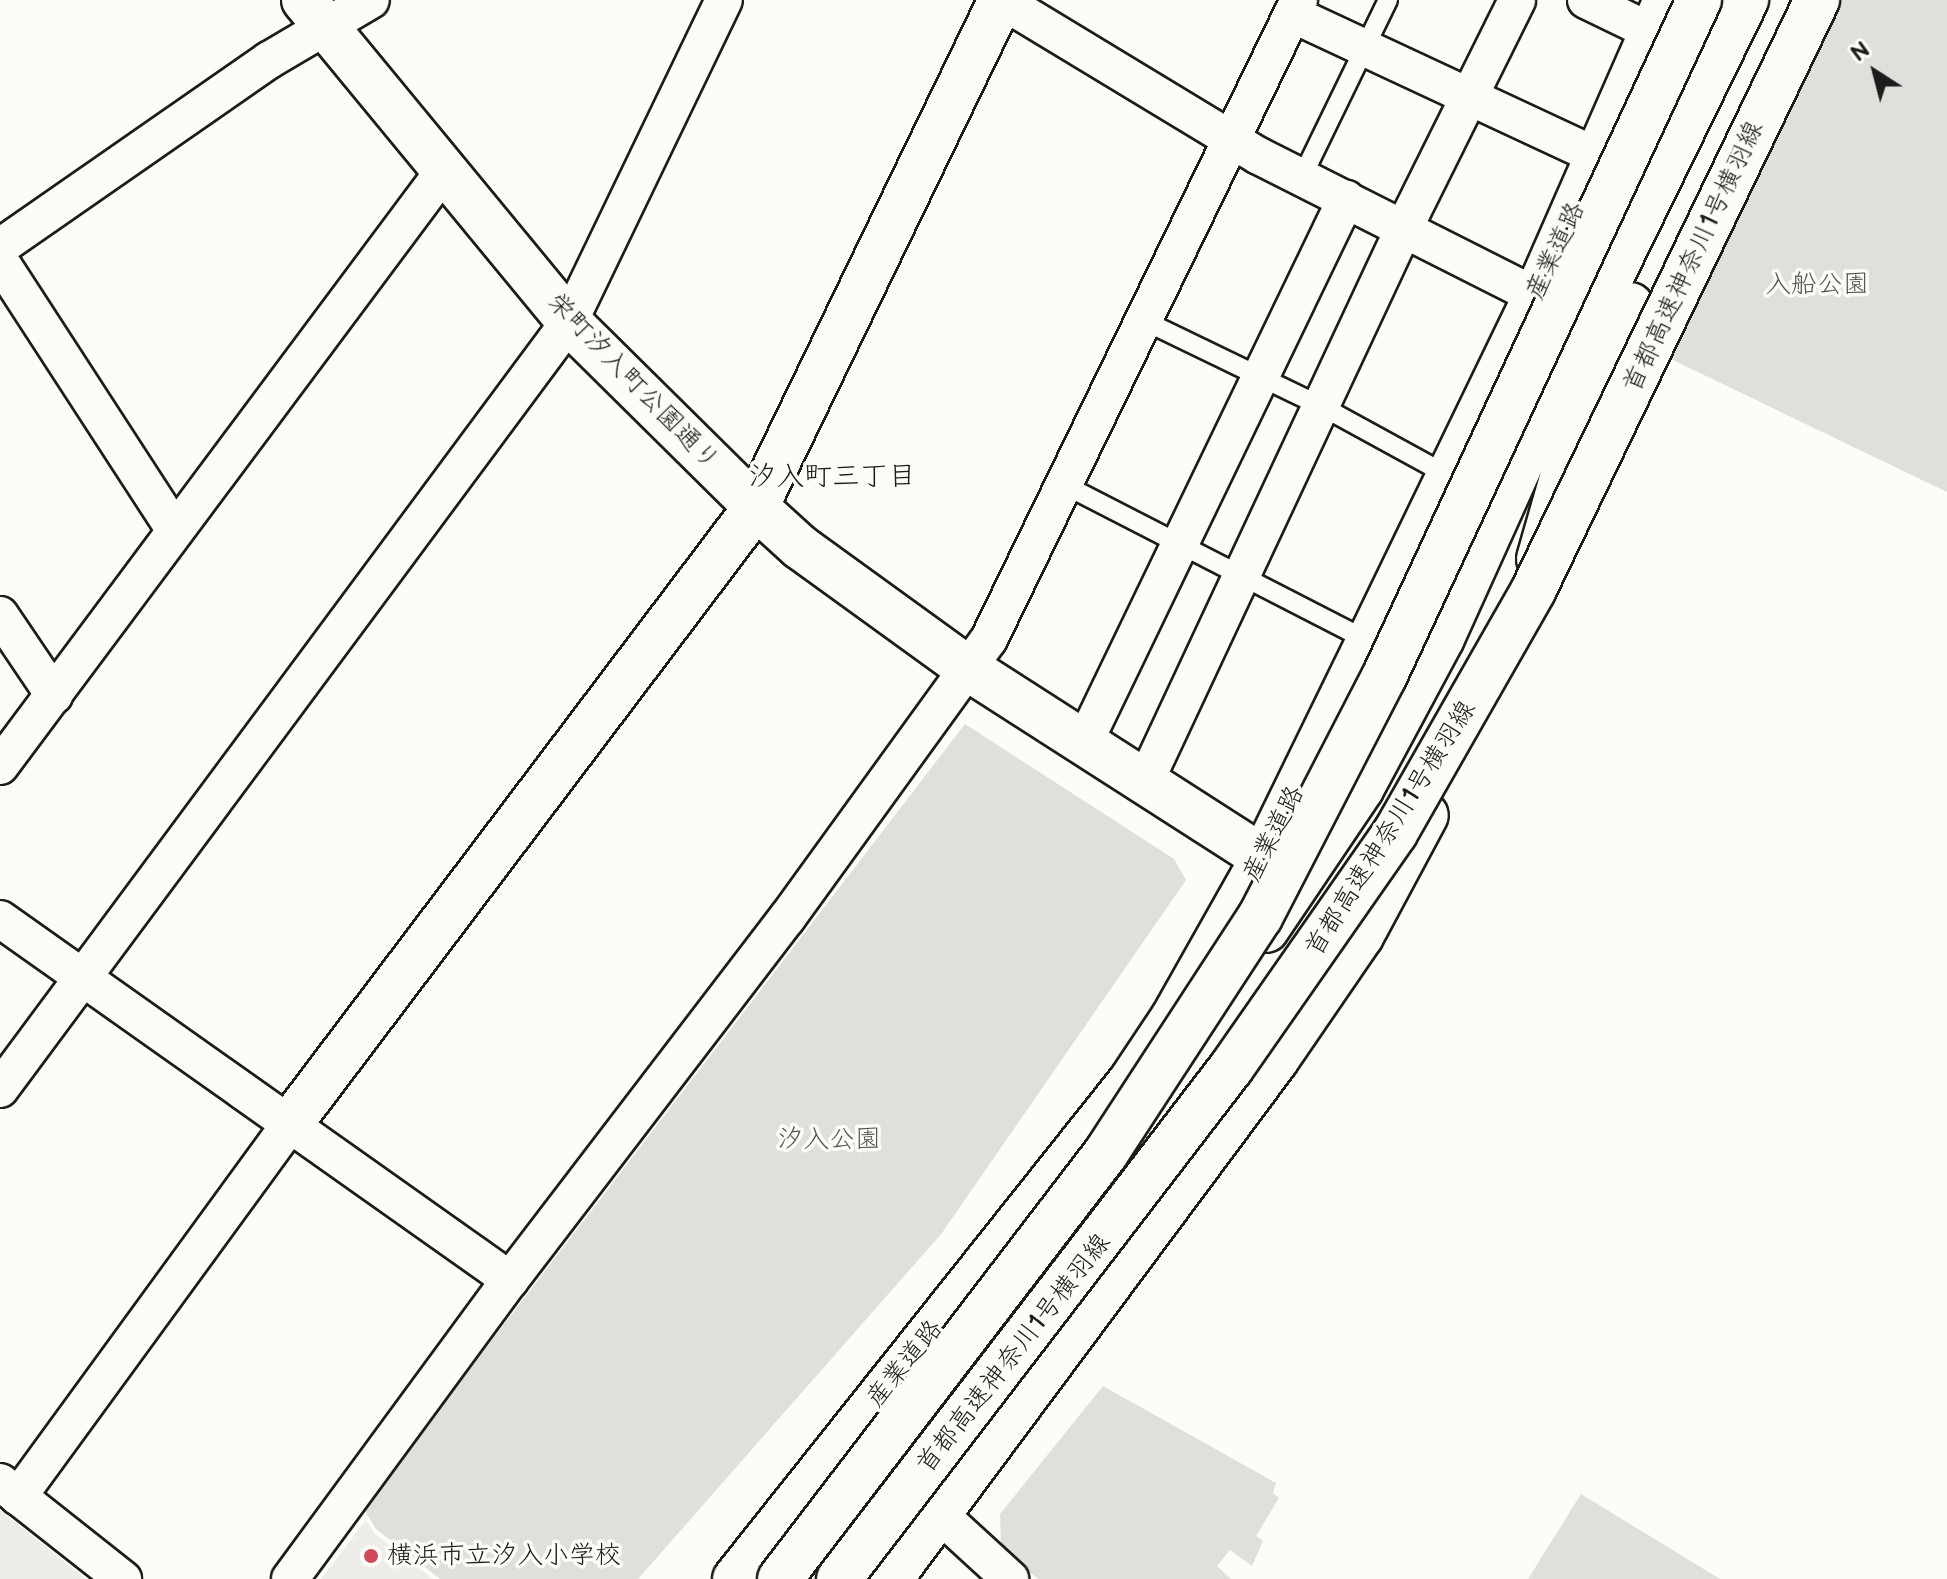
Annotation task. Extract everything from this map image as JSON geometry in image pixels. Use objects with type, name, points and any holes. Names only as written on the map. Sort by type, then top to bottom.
[{"type":"main road","points":[[289,1125],[756,507],[1001,0]]},
{"type":"main road","name":"首都高速神奈川1号横羽線","points":[[780,1579],[1106,1153],[1260,917],[1384,677],[1699,0]]},
{"type":"main road","points":[[1131,1081],[1271,924],[1361,789],[1442,638],[1531,441],[1746,0]]},
{"type":"main road","points":[[1527,622],[1548,518],[1579,419],[1778,0]]},
{"type":"main road","points":[[890,1579],[940,1515],[1361,936],[1527,622],[1659,353],[1819,0]]},
{"type":"main road","name":"首都高速神奈川1号横羽線","points":[[839,1579],[1231,1068],[1395,833],[1539,578],[1819,0]]},
{"type":"main road","name":"栄町汐入町公園通り","points":[[314,13],[569,322],[800,547],[966,667],[1263,858]]},
{"type":"main road","name":"産業道路","points":[[735,1579],[1131,1081],[1173,1018],[1263,858],[1369,641],[1536,296],[1659,16]]},
{"type":"street","points":[[0,247],[314,13],[371,0]]},
{"type":"street","points":[[0,1089],[569,322],[724,0]]},
{"type":"street","points":[[1001,0],[1229,139],[1536,296]]},
{"type":"street","points":[[1145,782],[1404,228],[1517,0]]},
{"type":"street","points":[[1586,0],[1659,16]]},
{"type":"street","points":[[290,1579],[510,1280],[787,918],[989,639],[1145,321],[1229,139],[1296,7],[1366,47],[1599,157]]},
{"type":"street","points":[[0,766],[443,172]]},
{"type":"street","points":[[1084,743],[1346,199]]},
{"type":"street","points":[[0,261],[175,530]]},
{"type":"street","points":[[0,615],[54,695]]},
{"type":"street","points":[[0,919],[510,1280]]},
{"type":"street","points":[[123,1579],[9,1489],[289,1125]]},
{"type":"street","points":[[850,1432],[1010,1579]]},
{"type":"lane","points":[[1302,177],[1388,0]]},
{"type":"lane","points":[[1145,321],[1321,406],[1447,475]]},
{"type":"lane","points":[[1065,485],[1369,641]]},
{"type":"shaded area","points":[[0,1510],[86,1579],[0,1579]]},
{"type":"shaded area","name":"横浜市立汐入小学校","points":[[366,1520],[374,1533],[433,1579],[321,1579]]},
{"type":"green space","name":"入船公園","points":[[1796,0],[1947,0],[1947,492],[1650,349]]},
{"type":"green space","name":"汐入公園","points":[[965,724],[1174,859],[1186,880],[942,1233],[638,1579],[440,1579],[376,1529],[363,1508]]},
{"type":"green space","points":[[1103,1386],[1276,1483],[1273,1493],[1279,1498],[1256,1536],[1263,1541],[1252,1566],[1230,1550],[1217,1566],[1231,1579],[1038,1579],[1001,1548],[1000,1514]]},
{"type":"green space","points":[[1581,1494],[1720,1579],[1528,1579]]},
{"type":"place","name":"横浜市立汐入小学校","points":[[371,1556]]},
{"type":"district","name":"汐入町三丁目","points":[[832,477]]}]
